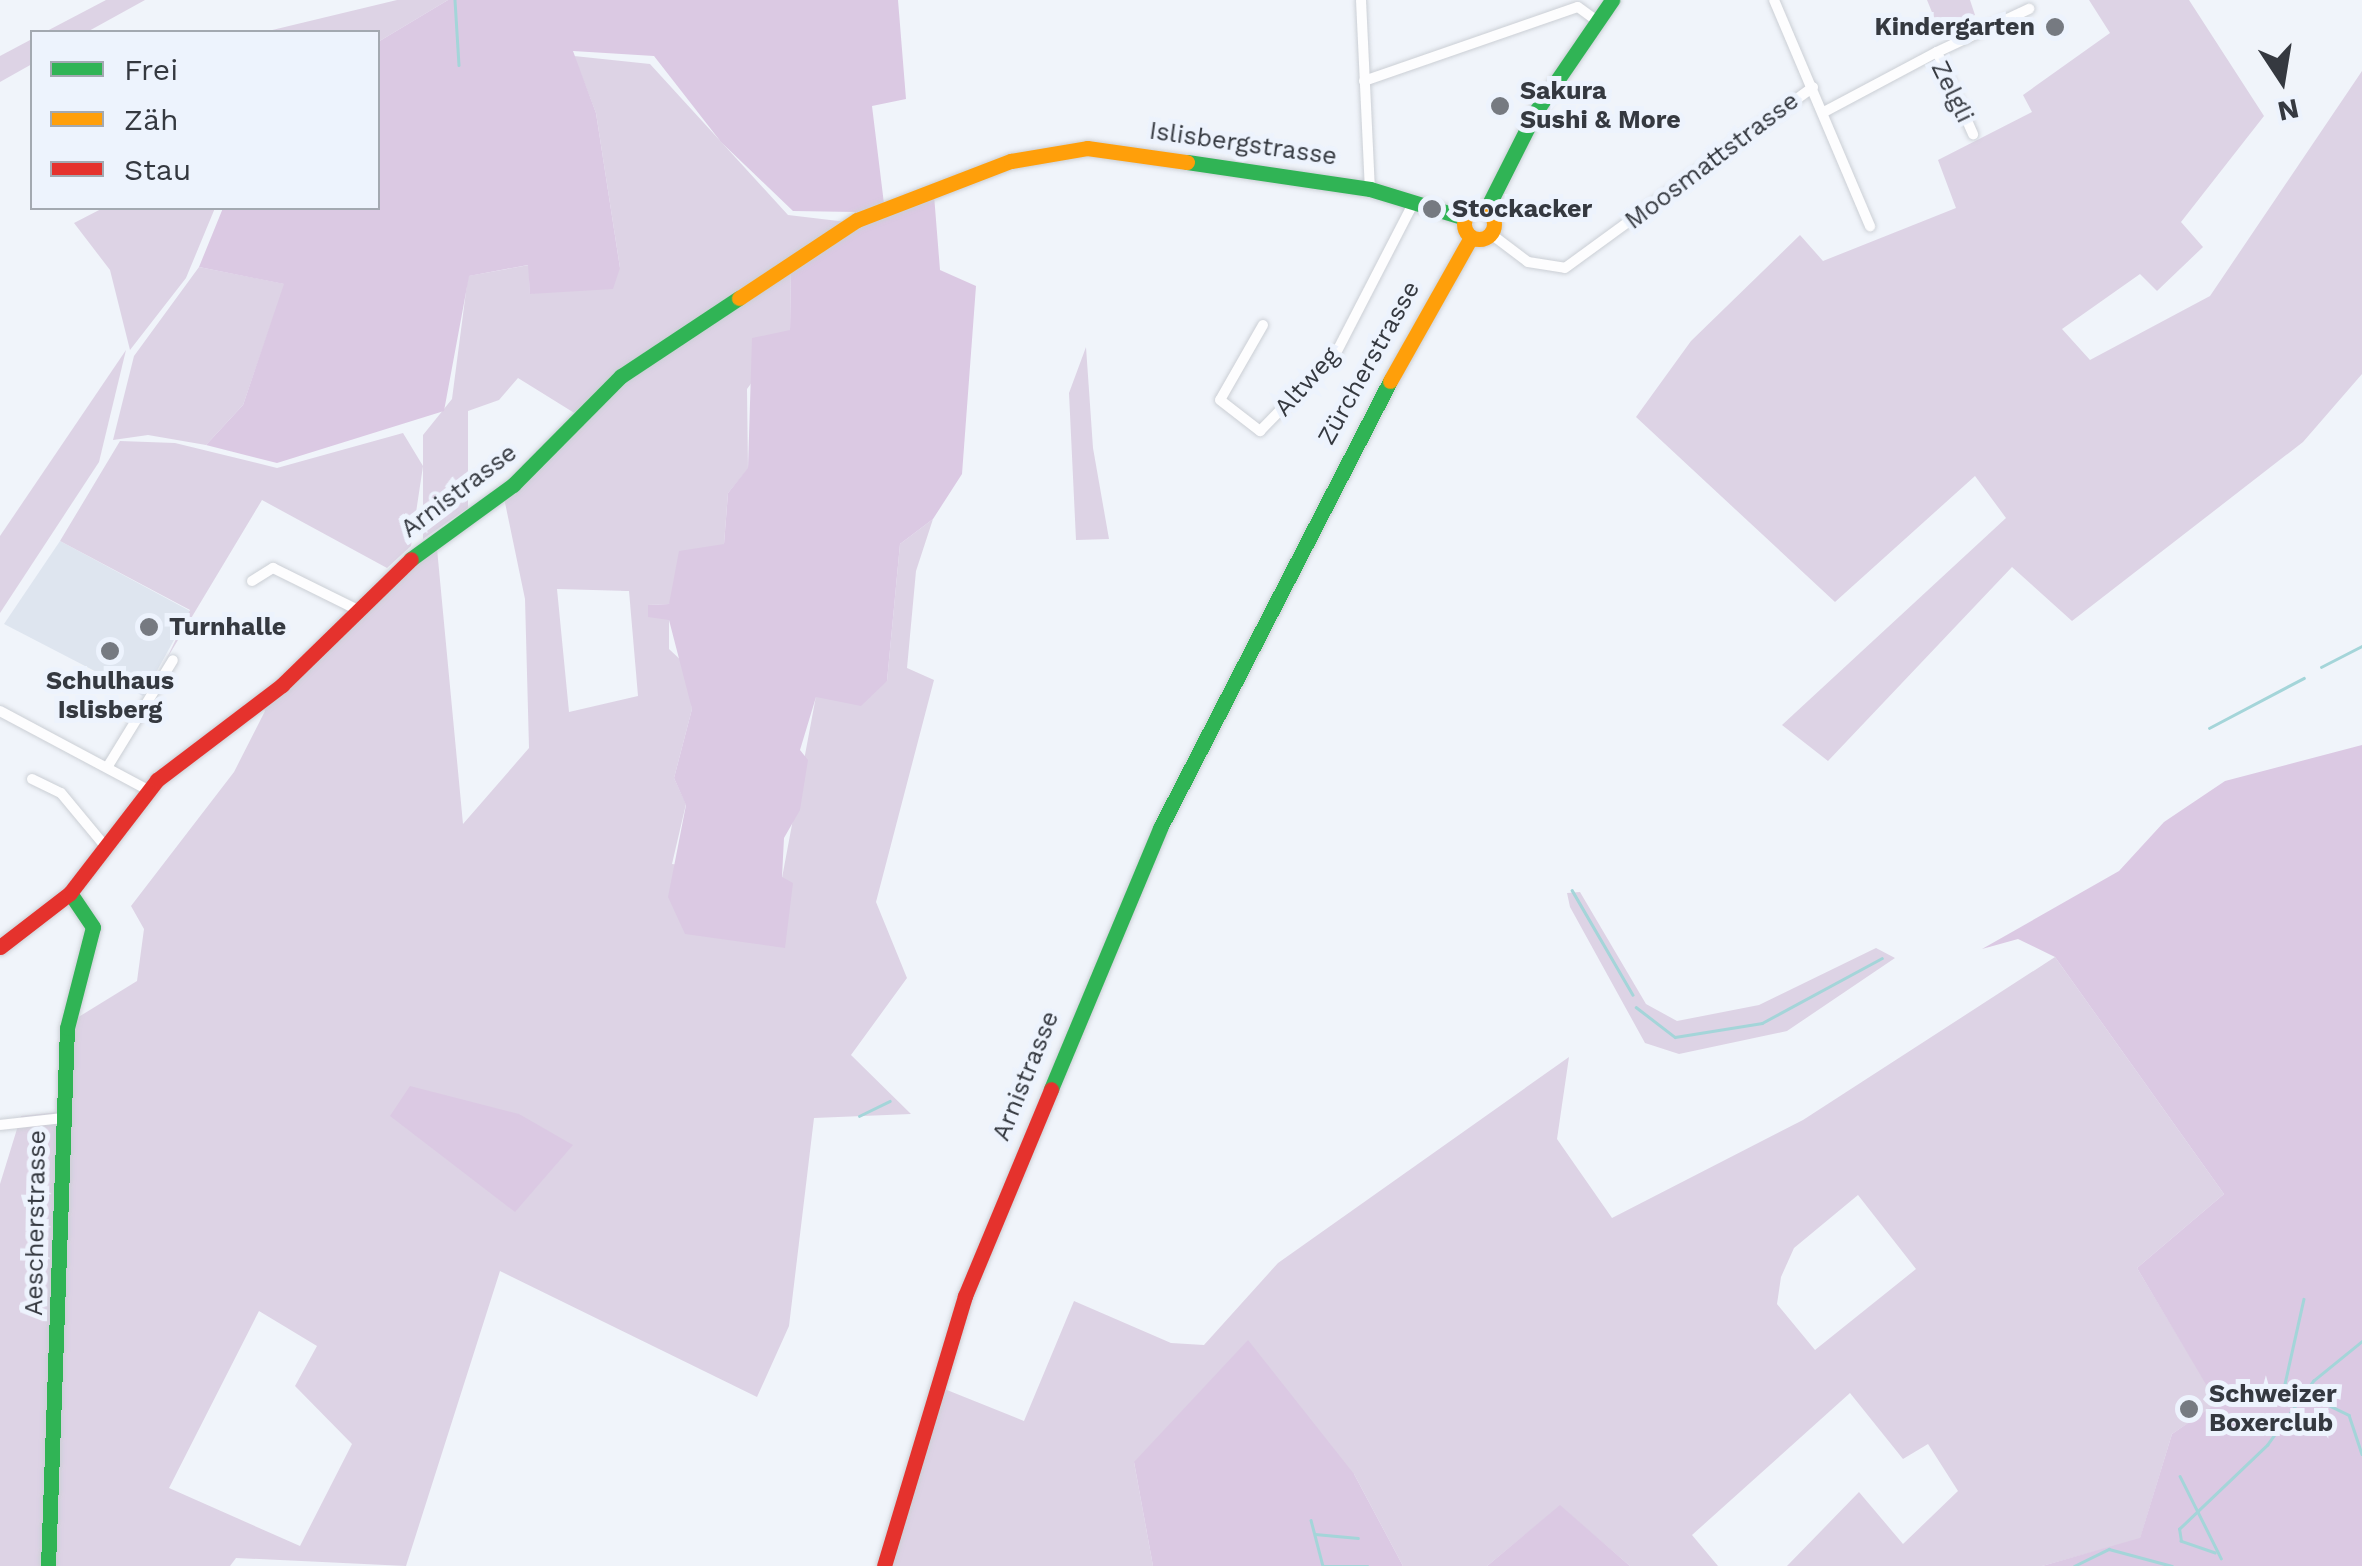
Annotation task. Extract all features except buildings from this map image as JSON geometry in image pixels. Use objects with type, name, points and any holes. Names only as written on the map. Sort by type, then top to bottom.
[{"type":"street","points":[[1361,0],[1370,190]]},
{"type":"street","points":[[1486,210],[1491,234],[1470,237],[1465,218],[1486,210],[1596,20],[1612,0]]},
{"type":"street","points":[[1774,0],[1870,226]]},
{"type":"street","points":[[1364,81],[1579,3],[1596,20]]},
{"type":"street","points":[[1937,52],[2029,9]]},
{"type":"street","name":"Zelgli","points":[[1824,112],[1937,52],[1973,134]]},
{"type":"street","name":"Moosmattstrasse","points":[[1491,234],[1552,269],[1612,236],[1814,87]]},
{"type":"street","name":"Islisbergstrasse","points":[[1011,160],[1087,148],[1370,190],[1465,218]]},
{"type":"street","name":"Arnistrasse","points":[[0,947],[70,893],[146,789],[361,611],[419,551],[544,458],[635,366],[857,220],[1011,160]]},
{"type":"street","name":"Altweg","points":[[1263,325],[1220,400],[1260,432],[1336,353],[1414,204]]},
{"type":"street","name":"Zürcherstrasse","points":[[1314,514],[1470,237]]},
{"type":"street","name":"Arnistrasse","points":[[884,1566],[934,1381],[1038,1108],[1160,828],[1314,514]]},
{"type":"street","points":[[252,580],[273,568],[361,611]]},
{"type":"street","points":[[108,766],[173,660]]},
{"type":"street","points":[[0,711],[146,789]]},
{"type":"street","points":[[32,779],[61,794],[106,846]]},
{"type":"street","name":"Aescherstrasse","points":[[48,1566],[70,1008],[93,927],[70,893]]},
{"type":"street","points":[[0,1125],[63,1118]]},
{"type":"shaded area","points":[[106,0],[145,0],[91,30],[49,30]]},
{"type":"shaded area","points":[[397,0],[448,0],[380,41],[380,30],[272,30]]},
{"type":"shaded area","points":[[448,0],[898,0],[906,99],[872,106],[885,212],[934,195],[940,270],[976,286],[962,474],[933,519],[900,544],[887,681],[861,706],[816,697],[800,750],[808,760],[800,810],[784,838],[782,877],[793,883],[785,948],[685,934],[668,897],[686,805],[674,778],[692,709],[669,620],[648,617],[648,605],[669,604],[679,551],[724,544],[728,493],[748,468],[752,338],[790,330],[791,268],[857,228],[855,212],[793,211],[721,142],[654,56],[573,51],[596,113],[620,268],[613,289],[530,294],[528,265],[469,276],[444,411],[277,463],[206,445],[243,405],[284,284],[199,267],[222,210],[380,210],[380,41]]},
{"type":"shaded area","points":[[1927,0],[1970,0],[1975,15],[1938,27]]},
{"type":"shaded area","points":[[2089,0],[2189,0],[2264,116],[2181,222],[2203,247],[2157,291],[2140,274],[2062,329],[2090,360],[2210,296],[2362,71],[2362,374],[2303,442],[2072,621],[2012,567],[1828,761],[1782,725],[2006,518],[1975,476],[1835,602],[1636,417],[1691,341],[1800,235],[1823,261],[1956,208],[1938,160],[2032,112],[2023,95],[2110,33]]},
{"type":"shaded area","points":[[30,40],[30,65],[0,82],[0,56]]},
{"type":"shaded area","points":[[574,56],[650,64],[788,215],[847,222],[576,414],[518,378],[499,400],[468,411],[468,508],[423,539],[423,435],[452,399],[468,276],[529,265],[530,294],[620,268],[596,113]]},
{"type":"shaded area","points":[[99,210],[214,210],[186,278],[130,350],[110,270],[74,223]]},
{"type":"shaded area","points":[[199,267],[285,284],[243,405],[206,445],[148,435],[113,440],[134,356]]},
{"type":"shaded area","points":[[791,268],[790,330],[747,389],[748,469],[728,493],[724,544],[669,604],[648,605],[669,619],[669,649],[686,665],[692,709],[674,778],[686,804],[672,864],[782,878],[816,696],[887,681],[900,544],[933,519],[916,571],[907,668],[934,680],[876,902],[907,978],[851,1055],[911,1114],[814,1118],[789,1326],[757,1397],[500,1271],[406,1566],[236,1558],[230,1566],[0,1566],[0,1184],[21,1116],[59,1112],[72,1021],[137,981],[144,929],[131,906],[234,772],[265,711],[259,703],[436,538],[463,824],[529,748],[525,599],[503,493],[621,376]],"holes":[[[557,589],[629,591],[638,696],[569,712]],[[259,1311],[317,1346],[295,1386],[352,1444],[300,1546],[169,1488]]]},
{"type":"shaded area","points":[[1086,347],[1093,448],[1109,539],[1076,540],[1069,393]]},
{"type":"shaded area","points":[[126,350],[99,462],[0,613],[0,536]]},
{"type":"shaded area","points":[[403,433],[423,466],[411,546],[387,568],[262,500],[166,660],[190,610],[60,541],[120,441],[175,443],[277,468]]},
{"type":"shaded area","points":[[60,541],[190,611],[143,696],[4,624]]},
{"type":"shaded area","points":[[2362,745],[2362,1566],[2042,1566],[2140,1538],[2172,1434],[2217,1403],[2137,1268],[2224,1194],[2055,957],[2018,939],[1982,949],[2119,871],[2164,822],[2225,781]]},
{"type":"shaded area","points":[[1580,892],[1646,1004],[1677,1021],[1759,1005],[1876,948],[1895,958],[1787,1031],[1679,1054],[1645,1043],[1570,907],[1567,893]]},
{"type":"shaded area","points":[[2055,957],[2224,1194],[2137,1268],[2218,1403],[2172,1434],[2140,1539],[2042,1566],[1787,1566],[1859,1492],[1903,1544],[1958,1491],[1928,1444],[1903,1459],[1850,1393],[1692,1535],[1718,1566],[1630,1566],[1560,1506],[1487,1566],[1403,1566],[1354,1474],[1134,1462],[1153,1566],[884,1566],[932,1384],[1024,1421],[1074,1301],[1171,1343],[1204,1345],[1278,1263],[1569,1057],[1557,1139],[1612,1218],[1803,1120]],"holes":[[[1858,1195],[1916,1269],[1815,1350],[1777,1304],[1781,1277],[1794,1248]]]},
{"type":"shaded area","points":[[410,1086],[519,1114],[573,1145],[515,1212],[390,1116]]},
{"type":"shaded area","points":[[1248,1340],[1354,1474],[1403,1566],[1153,1566],[1134,1462]]},
{"type":"shaded area","points":[[1560,1505],[1630,1566],[1487,1566]]},
{"type":"waterway","points":[[455,0],[459,65]]},
{"type":"waterway","points":[[2321,667],[2362,646]]},
{"type":"waterway","points":[[2209,728],[2304,678]]},
{"type":"waterway","points":[[1572,890],[1633,995]]},
{"type":"waterway","points":[[1636,1007],[1675,1037],[1762,1023],[1882,958]]},
{"type":"waterway","points":[[859,1116],[890,1101]]},
{"type":"waterway","points":[[2304,1299],[2285,1384],[2349,1415],[2362,1454]]},
{"type":"waterway","points":[[2215,1553],[2181,1541],[2179,1529],[2267,1445],[2313,1381],[2362,1341]]},
{"type":"waterway","points":[[2180,1476],[2221,1558]]},
{"type":"waterway","points":[[1311,1520],[1323,1566]]},
{"type":"waterway","points":[[1315,1534],[1358,1538]]},
{"type":"waterway","points":[[2074,1566],[2109,1549],[2172,1566]]},
{"type":"waterway","points":[[1324,1566],[1368,1566]]},
{"type":"traffic: fast","points":[[1486,210],[1536,111],[1612,0]]},
{"type":"traffic: fast","points":[[1187,162],[1370,189],[1465,218]]},
{"type":"traffic: fast","points":[[411,559],[513,485],[621,376],[739,298]]},
{"type":"traffic: fast","points":[[1051,1089],[1160,828],[1390,381]]},
{"type":"traffic: fast","points":[[48,1566],[67,1028],[93,927],[70,893]]},
{"type":"traffic: slow","points":[[739,298],[857,220],[1011,161],[1087,148],[1187,162]]},
{"type":"traffic: slow","points":[[1479,209],[1490,213],[1494,224],[1490,235],[1479,239],[1468,235],[1464,224],[1468,213],[1479,209]]},
{"type":"traffic: slow","points":[[1390,381],[1471,237]]},
{"type":"traffic: jam","points":[[0,947],[70,893],[157,780],[282,685],[411,559]]},
{"type":"traffic: jam","points":[[884,1566],[965,1296],[1051,1089]]},
{"type":"place","name":"Kindergarten","points":[[2055,27]]},
{"type":"place","name":"Sakura Sushi & More","points":[[1500,106]]},
{"type":"place","name":"Stockacker","points":[[1432,209]]},
{"type":"place","name":"Turnhalle","points":[[149,627]]},
{"type":"place","name":"Schulhaus Islisberg","points":[[110,651]]},
{"type":"place","name":"Schweizer Boxerclub","points":[[2189,1409]]}]
